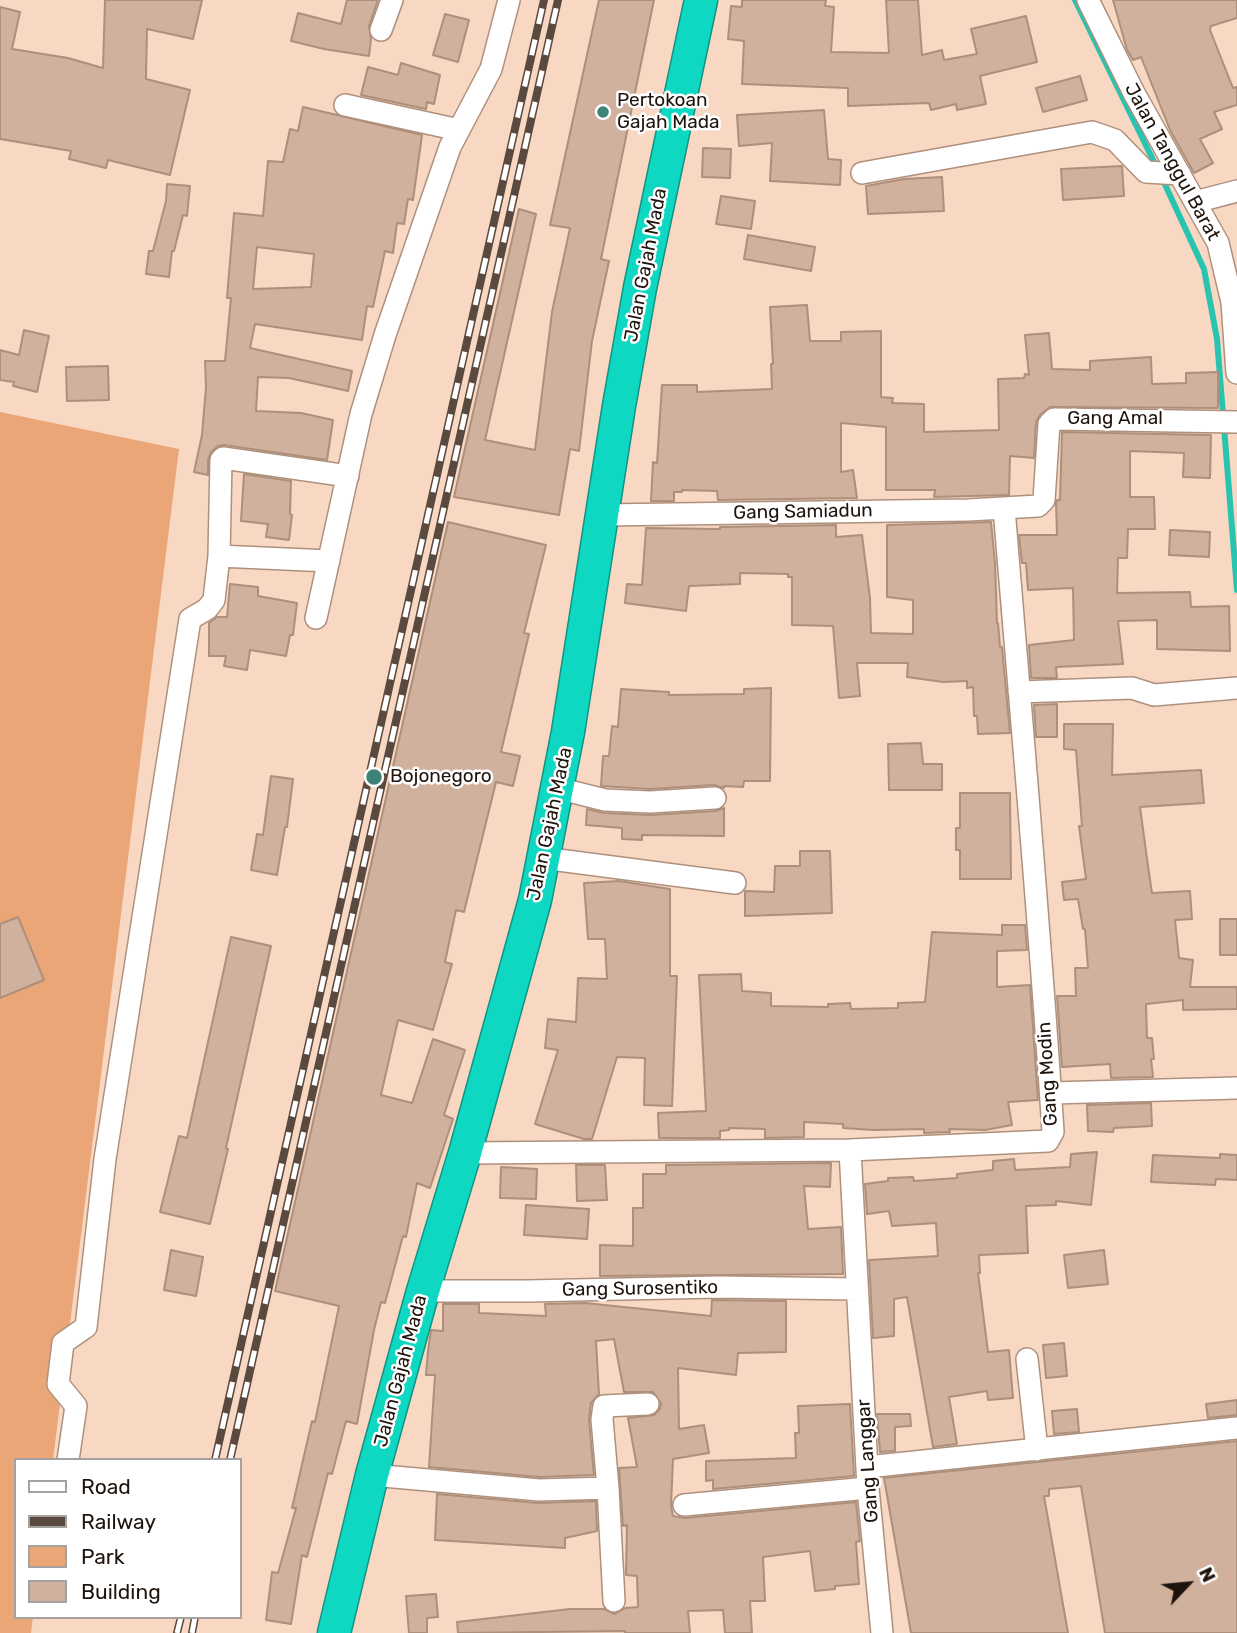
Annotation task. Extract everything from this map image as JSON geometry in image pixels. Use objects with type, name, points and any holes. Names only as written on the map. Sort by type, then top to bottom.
[{"type":"highway","name":"Jalan Gajah Mada","points":[[334,1633],[372,1475],[535,900],[568,732],[640,288],[701,0]]},
{"type":"street","points":[[381,30],[392,0]]},
{"type":"street","points":[[316,618],[360,414],[450,147],[491,69],[509,0]]},
{"type":"street","name":"Jalan Tanggul Barat","points":[[1088,0],[1174,173],[1195,202],[1218,243],[1232,302],[1237,373]]},
{"type":"street","points":[[345,105],[459,130]]},
{"type":"street","points":[[862,173],[1093,132],[1115,140],[1146,172],[1174,173]]},
{"type":"street","points":[[1195,202],[1237,191]]},
{"type":"street","name":"Gang Amal","points":[[1004,508],[1042,504],[1049,424],[1054,419],[1230,421]]},
{"type":"street","points":[[68,1458],[76,1406],[58,1383],[63,1343],[86,1327],[105,1158],[190,619],[207,609],[214,600],[219,556],[220,464],[223,458],[348,476]]},
{"type":"street","name":"Gang Samiadun","points":[[602,514],[1004,508]]},
{"type":"street","name":"Gang Modin","points":[[465,1153],[850,1150],[1048,1141],[1053,1132],[1039,918],[1004,508]]},
{"type":"street","points":[[219,556],[329,561]]},
{"type":"street","points":[[1019,692],[1132,688],[1154,695],[1237,688]]},
{"type":"street","points":[[557,788],[605,800],[650,802],[715,798]]},
{"type":"street","points":[[544,858],[735,883]]},
{"type":"street","points":[[1051,1093],[1237,1088]]},
{"type":"street","name":"Gang Langgar","points":[[850,1150],[868,1488],[882,1633]]},
{"type":"street","name":"Gang Surosentiko","points":[[423,1291],[718,1287],[857,1289]]},
{"type":"street","points":[[1027,1359],[1037,1450]]},
{"type":"street","points":[[614,1601],[602,1419],[604,1406],[648,1404]]},
{"type":"street","points":[[867,1467],[1237,1428]]},
{"type":"street","points":[[372,1475],[539,1490],[608,1488]]},
{"type":"street","points":[[684,1505],[868,1488]]},
{"type":"green space","points":[[0,412],[179,449],[53,1458],[14,1458],[14,1619],[33,1619],[31,1633],[0,1633]]},
{"type":"building","points":[[105,0],[202,0],[193,39],[147,29],[146,79],[190,90],[170,175],[108,160],[106,168],[69,159],[71,151],[0,139],[0,7],[20,12],[12,49],[68,58],[103,68]]},
{"type":"building","points":[[347,0],[378,0],[369,26],[369,56],[291,41],[298,13],[341,24]]},
{"type":"building","points":[[599,0],[654,0],[601,259],[609,261],[592,341],[579,451],[570,449],[559,515],[454,497],[519,209],[536,214],[485,440],[535,450],[552,312],[570,228],[550,225]]},
{"type":"building","points":[[742,0],[826,0],[825,6],[834,7],[831,52],[889,53],[886,0],[918,0],[922,55],[942,50],[944,60],[977,54],[971,29],[1026,16],[1037,62],[980,76],[986,104],[957,110],[956,104],[931,110],[929,103],[848,106],[848,88],[742,84],[744,41],[728,39],[731,6],[742,7]]},
{"type":"building","points":[[1113,0],[1237,0],[1237,18],[1211,26],[1210,30],[1233,88],[1237,87],[1237,105],[1214,112],[1222,129],[1200,139],[1213,163],[1194,173],[1170,130],[1141,57],[1133,60],[1127,50]]},
{"type":"building","points":[[445,14],[469,20],[458,62],[433,55]]},
{"type":"building","points":[[401,63],[440,75],[434,104],[427,102],[426,109],[361,95],[368,67],[398,75]]},
{"type":"building","points":[[1080,76],[1087,100],[1043,112],[1036,88]]},
{"type":"building","points":[[303,107],[422,135],[413,200],[408,199],[404,224],[397,223],[393,253],[385,251],[373,307],[367,306],[362,340],[255,324],[250,348],[352,371],[348,391],[289,378],[258,377],[256,411],[301,413],[333,420],[327,460],[224,445],[211,452],[208,475],[194,472],[202,435],[205,361],[225,361],[231,298],[227,298],[234,213],[263,216],[268,161],[283,162],[290,129],[298,131]],"holes":[[[257,247],[314,254],[311,287],[253,289]]]},
{"type":"building","points":[[824,110],[828,159],[841,160],[840,185],[770,181],[772,143],[739,146],[737,115]]},
{"type":"building","points":[[703,148],[731,149],[730,178],[702,177]]},
{"type":"building","points":[[1122,166],[1124,196],[1063,200],[1061,169]]},
{"type":"building","points":[[942,177],[944,211],[868,214],[866,186],[904,179]]},
{"type":"building","points":[[167,184],[190,186],[187,216],[183,215],[172,251],[169,277],[146,274],[149,251],[153,251],[166,201]]},
{"type":"building","points":[[721,196],[755,201],[751,229],[716,224]]},
{"type":"building","points":[[748,235],[815,247],[811,271],[744,259]]},
{"type":"building","points":[[807,305],[810,341],[841,341],[841,332],[881,331],[881,397],[893,398],[892,403],[924,404],[924,432],[999,430],[998,379],[1024,378],[1025,374],[1029,375],[1025,335],[1049,333],[1052,369],[1090,370],[1090,361],[1151,357],[1152,384],[1186,383],[1186,373],[1218,372],[1218,408],[1050,407],[1036,422],[1034,458],[1010,456],[1009,495],[934,497],[935,490],[886,490],[886,427],[841,423],[841,472],[853,470],[857,498],[718,500],[717,491],[682,490],[674,492],[674,501],[651,501],[653,462],[657,463],[662,385],[697,385],[697,392],[772,389],[770,307]]},
{"type":"building","points":[[24,330],[49,336],[37,392],[13,386],[14,382],[0,380],[0,350],[19,355]]},
{"type":"building","points":[[108,366],[109,400],[67,401],[66,367]]},
{"type":"building","points":[[1062,432],[1211,435],[1210,478],[1183,477],[1184,453],[1130,451],[1130,497],[1154,497],[1155,529],[1128,529],[1127,558],[1118,558],[1117,593],[1190,592],[1191,607],[1229,606],[1230,651],[1157,649],[1157,620],[1118,621],[1123,664],[1056,667],[1057,678],[1031,678],[1029,645],[1074,640],[1073,588],[1028,590],[1026,563],[1022,563],[1019,535],[1057,535],[1056,503],[1060,500]]},
{"type":"building","points":[[244,474],[291,481],[292,515],[289,540],[266,537],[268,524],[241,521]]},
{"type":"building","points":[[448,522],[546,545],[524,633],[529,634],[501,752],[520,756],[513,786],[496,782],[464,912],[456,910],[445,962],[452,964],[433,1030],[398,1020],[381,1095],[412,1103],[433,1039],[465,1050],[444,1115],[453,1119],[430,1188],[417,1183],[406,1237],[403,1236],[385,1303],[381,1302],[374,1330],[357,1424],[346,1421],[332,1474],[328,1473],[307,1557],[302,1555],[291,1624],[266,1620],[272,1572],[278,1573],[296,1508],[292,1508],[312,1421],[315,1422],[339,1306],[275,1291]]},
{"type":"building","points":[[991,522],[997,623],[1002,647],[1010,733],[978,734],[973,687],[967,688],[967,681],[943,682],[907,677],[908,663],[857,663],[860,696],[839,698],[833,626],[792,625],[792,577],[788,577],[788,574],[740,573],[740,584],[689,586],[686,611],[625,603],[627,584],[642,585],[646,528],[720,529],[836,525],[836,537],[862,535],[870,598],[871,633],[913,634],[913,600],[887,597],[887,525]]},
{"type":"building","points":[[1170,530],[1210,532],[1209,557],[1169,555]]},
{"type":"building","points":[[230,584],[258,587],[258,596],[297,603],[293,635],[290,635],[286,656],[250,650],[247,670],[224,666],[226,656],[209,656],[209,623],[217,617],[227,617]]},
{"type":"building","points":[[771,688],[770,781],[744,781],[743,787],[724,788],[714,785],[650,789],[601,786],[603,756],[609,756],[612,726],[618,727],[621,689],[669,692],[669,695],[744,694],[744,689]]},
{"type":"building","points":[[1057,704],[1057,737],[1036,737],[1034,705]]},
{"type":"building","points":[[1064,724],[1113,724],[1112,775],[1201,770],[1204,803],[1140,807],[1152,893],[1190,891],[1192,919],[1175,920],[1179,958],[1193,960],[1190,987],[1237,987],[1237,1009],[1183,1010],[1183,1000],[1146,1004],[1147,1038],[1152,1038],[1153,1077],[1111,1078],[1110,1064],[1062,1067],[1057,996],[1076,996],[1075,968],[1088,968],[1085,929],[1078,899],[1064,900],[1062,882],[1086,879],[1079,826],[1082,826],[1076,750],[1064,749]]},
{"type":"building","points":[[921,743],[923,764],[942,764],[942,790],[889,790],[888,744]]},
{"type":"building","points":[[271,776],[293,779],[277,875],[251,870],[257,834],[263,835]]},
{"type":"building","points":[[960,793],[1010,793],[1011,879],[960,879],[960,850],[956,850],[956,828],[960,828]]},
{"type":"building","points":[[724,808],[724,836],[642,835],[642,840],[622,839],[622,828],[586,825],[587,809],[604,813],[650,815],[716,811]]},
{"type":"building","points":[[800,851],[830,851],[832,913],[745,916],[745,891],[774,892],[775,866],[800,866]]},
{"type":"building","points":[[619,881],[670,889],[670,976],[677,976],[672,1106],[644,1105],[645,1058],[617,1057],[592,1139],[584,1139],[535,1124],[558,1050],[545,1048],[548,1019],[576,1022],[578,978],[607,979],[605,939],[588,939],[584,883]]},
{"type":"building","points":[[18,917],[44,980],[0,998],[0,924]]},
{"type":"building","points":[[1220,919],[1237,919],[1237,955],[1220,955]]},
{"type":"building","points":[[1002,925],[1025,925],[1027,950],[997,951],[997,987],[1030,985],[1038,1100],[1008,1102],[1012,1125],[985,1130],[949,1129],[950,1132],[924,1133],[924,1129],[874,1130],[843,1128],[843,1124],[804,1122],[804,1137],[765,1138],[765,1129],[729,1128],[720,1131],[720,1138],[659,1138],[658,1113],[706,1111],[699,975],[741,974],[742,991],[771,993],[771,1006],[828,1007],[828,1004],[850,1003],[851,1009],[898,1008],[898,1003],[925,1002],[932,932],[1002,935]]},
{"type":"building","points":[[231,937],[271,946],[210,1224],[160,1212],[179,1136],[187,1138]]},
{"type":"building","points":[[1151,1103],[1152,1126],[1114,1128],[1113,1132],[1088,1131],[1087,1105]]},
{"type":"building","points":[[1097,1152],[1091,1205],[1056,1201],[1056,1205],[1026,1206],[1028,1253],[979,1255],[978,1273],[988,1352],[1009,1350],[1013,1398],[988,1400],[987,1391],[949,1397],[957,1444],[933,1447],[907,1297],[894,1299],[894,1336],[873,1338],[869,1260],[938,1256],[936,1223],[892,1226],[889,1211],[867,1214],[865,1184],[888,1181],[888,1178],[913,1177],[914,1181],[957,1178],[957,1174],[993,1170],[993,1161],[1014,1159],[1015,1170],[1070,1167],[1071,1154]]},
{"type":"building","points":[[1220,1154],[1237,1155],[1237,1180],[1216,1179],[1215,1185],[1151,1182],[1153,1155],[1220,1158]]},
{"type":"building","points":[[831,1163],[830,1187],[804,1186],[808,1229],[841,1227],[843,1274],[600,1276],[600,1245],[633,1246],[633,1208],[643,1208],[643,1174],[666,1174],[666,1165]]},
{"type":"building","points":[[576,1165],[605,1165],[607,1200],[577,1201]]},
{"type":"building","points":[[501,1167],[537,1169],[536,1199],[500,1198]]},
{"type":"building","points":[[526,1205],[589,1209],[587,1239],[524,1235]]},
{"type":"building","points":[[171,1250],[203,1257],[196,1296],[164,1290]]},
{"type":"building","points":[[1104,1250],[1108,1284],[1068,1288],[1064,1255]]},
{"type":"building","points":[[712,1300],[786,1301],[786,1352],[738,1353],[736,1375],[678,1368],[679,1429],[704,1425],[709,1453],[673,1459],[673,1516],[685,1518],[856,1502],[860,1541],[856,1542],[859,1584],[815,1591],[810,1551],[763,1557],[765,1601],[750,1601],[752,1633],[725,1633],[723,1610],[688,1611],[690,1633],[458,1633],[457,1622],[570,1609],[604,1609],[615,1614],[625,1608],[638,1607],[637,1576],[626,1575],[627,1525],[623,1526],[619,1468],[637,1467],[628,1418],[654,1415],[660,1409],[661,1403],[653,1392],[624,1392],[614,1339],[596,1341],[599,1394],[591,1403],[589,1420],[594,1475],[539,1477],[429,1467],[435,1375],[426,1375],[428,1351],[431,1330],[443,1331],[443,1304],[479,1304],[479,1313],[546,1316],[545,1304],[585,1303],[711,1316]]},
{"type":"building","points":[[1064,1343],[1067,1376],[1046,1378],[1043,1345]]},
{"type":"building","points":[[1237,1400],[1237,1415],[1208,1418],[1206,1404]]},
{"type":"building","points":[[850,1404],[854,1476],[713,1489],[713,1480],[706,1481],[706,1461],[796,1458],[798,1406]]},
{"type":"building","points":[[1077,1409],[1079,1432],[1054,1434],[1052,1411]]},
{"type":"building","points":[[877,1414],[910,1414],[911,1426],[895,1427],[895,1451],[880,1452]]},
{"type":"building","points":[[1237,1441],[1237,1633],[1105,1633],[1081,1486],[1049,1489],[1049,1496],[1044,1496],[1068,1633],[911,1633],[884,1478]]},
{"type":"building","points":[[437,1494],[538,1503],[596,1501],[597,1531],[565,1538],[565,1548],[435,1540]]},
{"type":"building","points":[[436,1594],[438,1617],[427,1618],[427,1633],[409,1633],[406,1596]]},
{"type":"waterway","points":[[1075,0],[1157,168]]},
{"type":"waterway","points":[[1162,178],[1204,269],[1217,339],[1237,590]]},
{"type":"railway","points":[[215,1458],[544,0]]},
{"type":"railway","points":[[230,1458],[558,0]]},
{"type":"railway","points":[[177,1633],[180,1619]]},
{"type":"railway","points":[[192,1633],[195,1619]]},
{"type":"place","name":"Pertokoan Gajah Mada","points":[[603,112]]},
{"type":"place","name":"Bojonegoro","points":[[374,777]]}]
